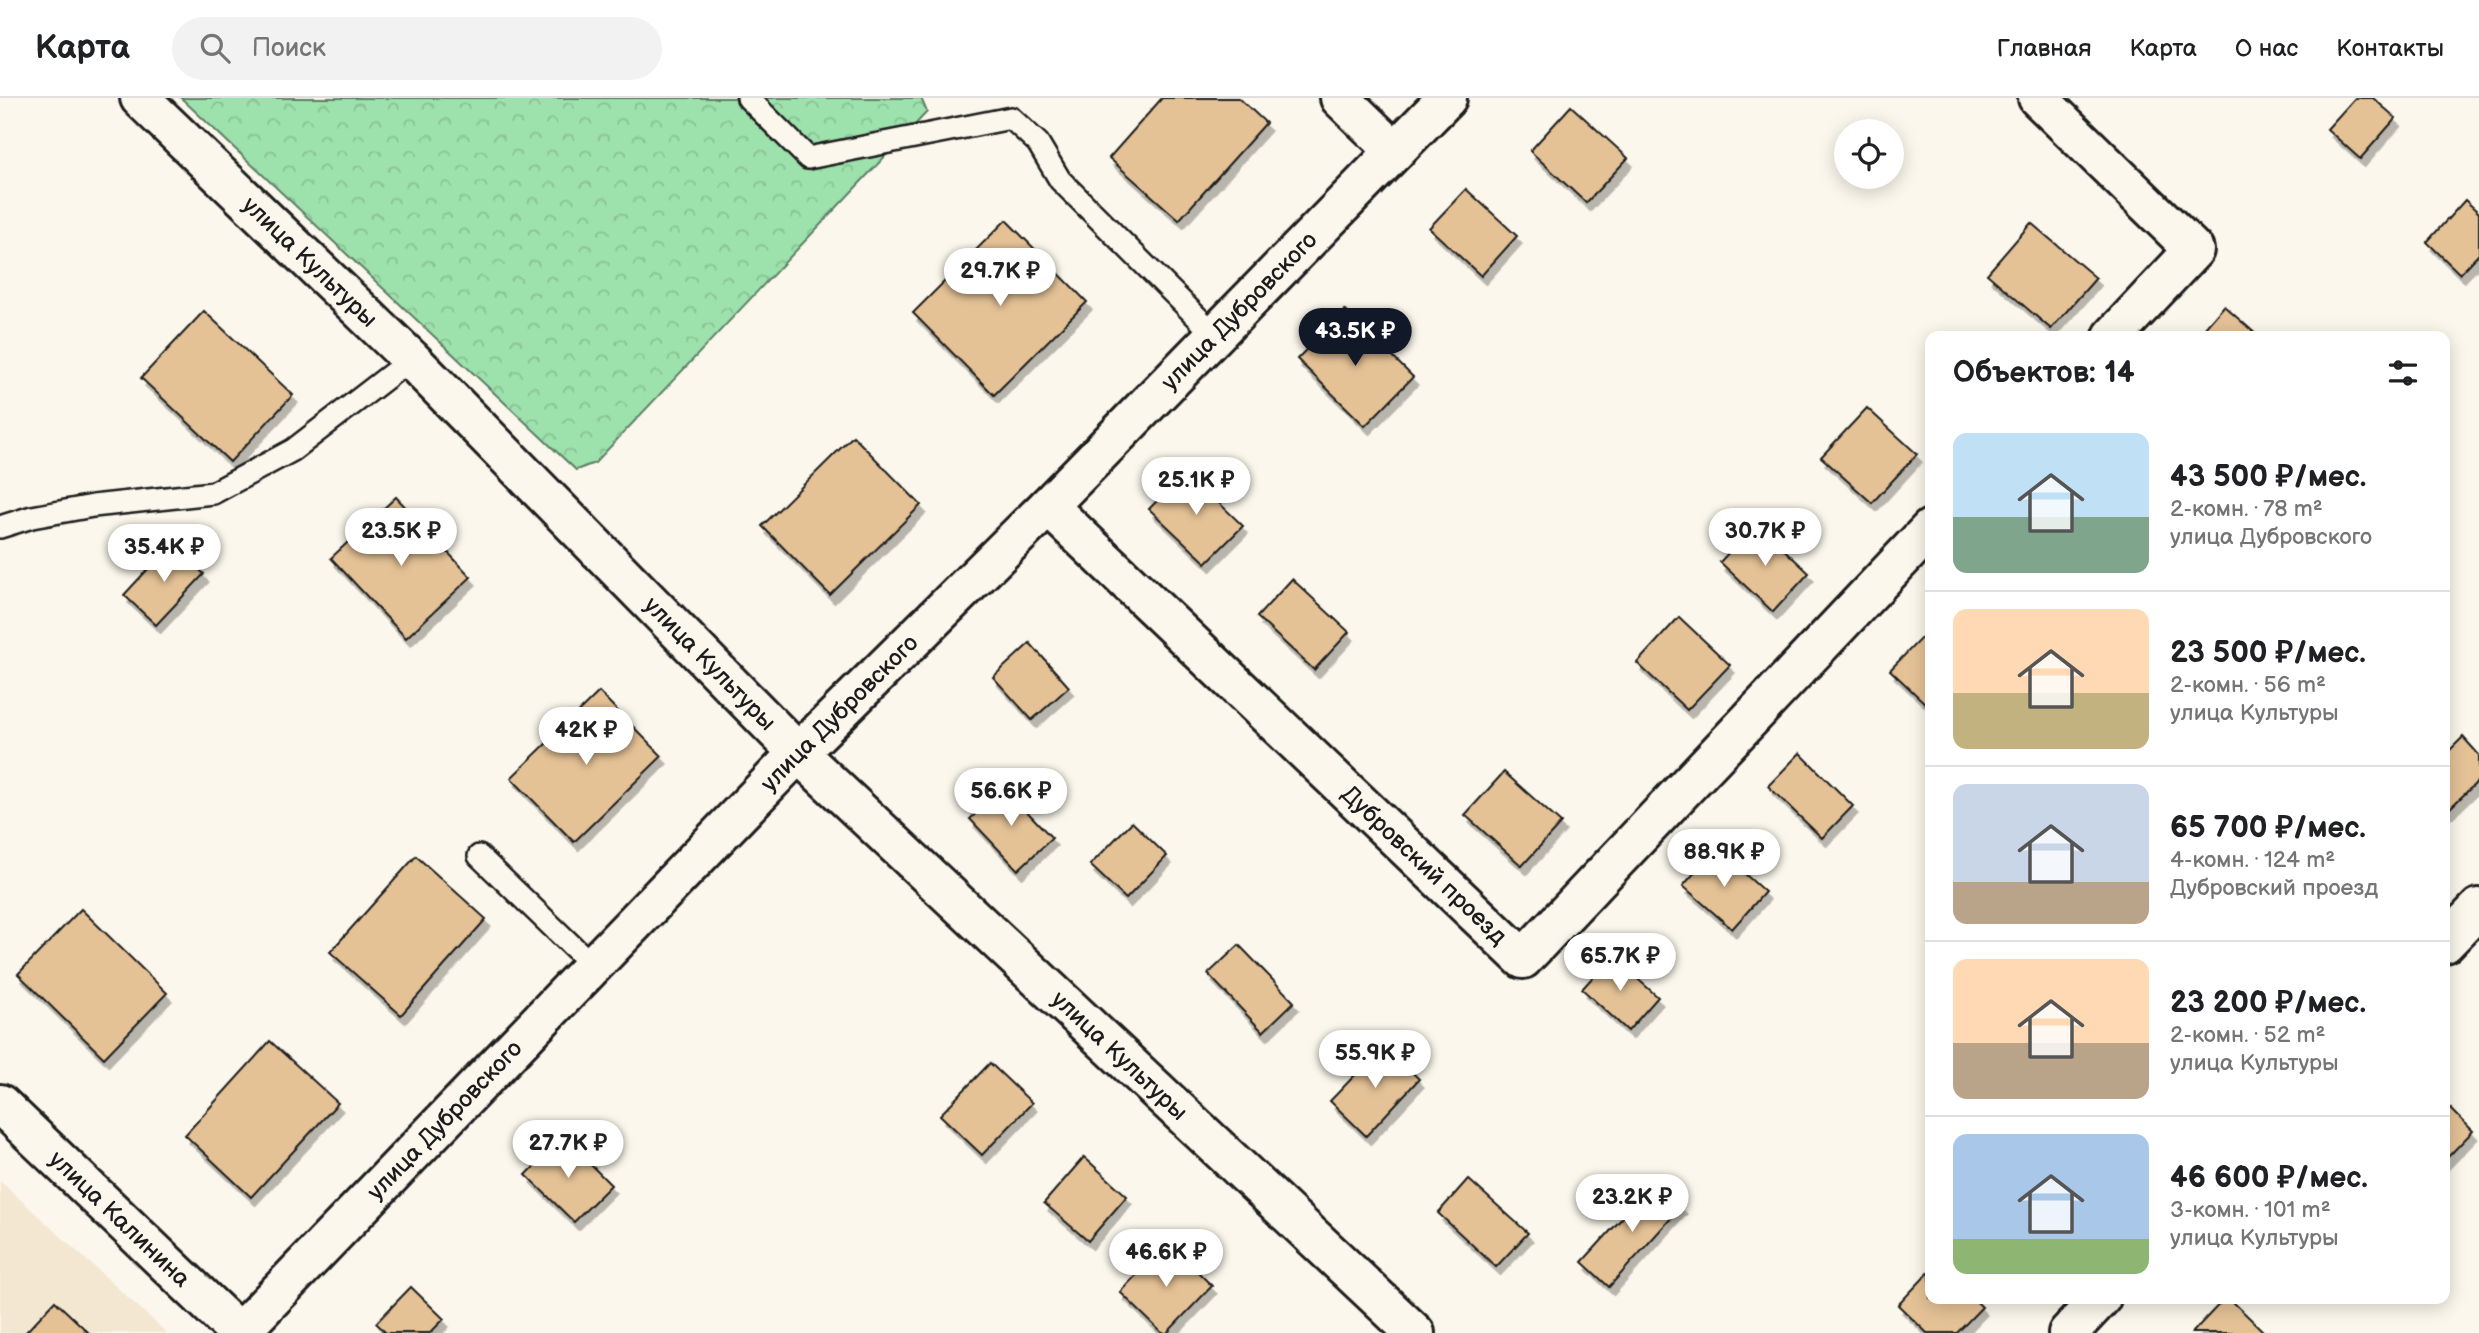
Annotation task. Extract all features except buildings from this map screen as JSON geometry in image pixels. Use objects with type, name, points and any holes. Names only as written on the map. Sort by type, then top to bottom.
[{"type":"street","name":"улица Культуры","points":[[140,98],[411,359],[798,753],[1415,1333]]},
{"type":"street","points":[[1340,98],[1395,151]]},
{"type":"street","name":"улица Дубровского","points":[[239,1333],[798,753],[1048,506],[1447,98]]},
{"type":"street","points":[[2038,98],[2194,250],[2118,331]]},
{"type":"street","name":"Дубровский проезд","points":[[1048,506],[1523,959],[1925,534]]},
{"type":"street","points":[[2450,938],[2479,908]]},
{"type":"street","name":"улица Калинина","points":[[0,1104],[239,1333]]},
{"type":"street","points":[[2068,1333],[2095,1304]]},
{"type":"lane","points":[[748,98],[808,158],[1012,118],[1038,143],[1060,180],[1215,335]]},
{"type":"lane","points":[[0,527],[32,517],[93,506],[214,493],[293,450],[411,359]]},
{"type":"lane","points":[[479,856],[593,966]]},
{"type":"shaded area","points":[[0,1181],[167,1333],[0,1333]]},
{"type":"green space","points":[[181,98],[921,98],[927,112],[595,463],[576,470]]}]
